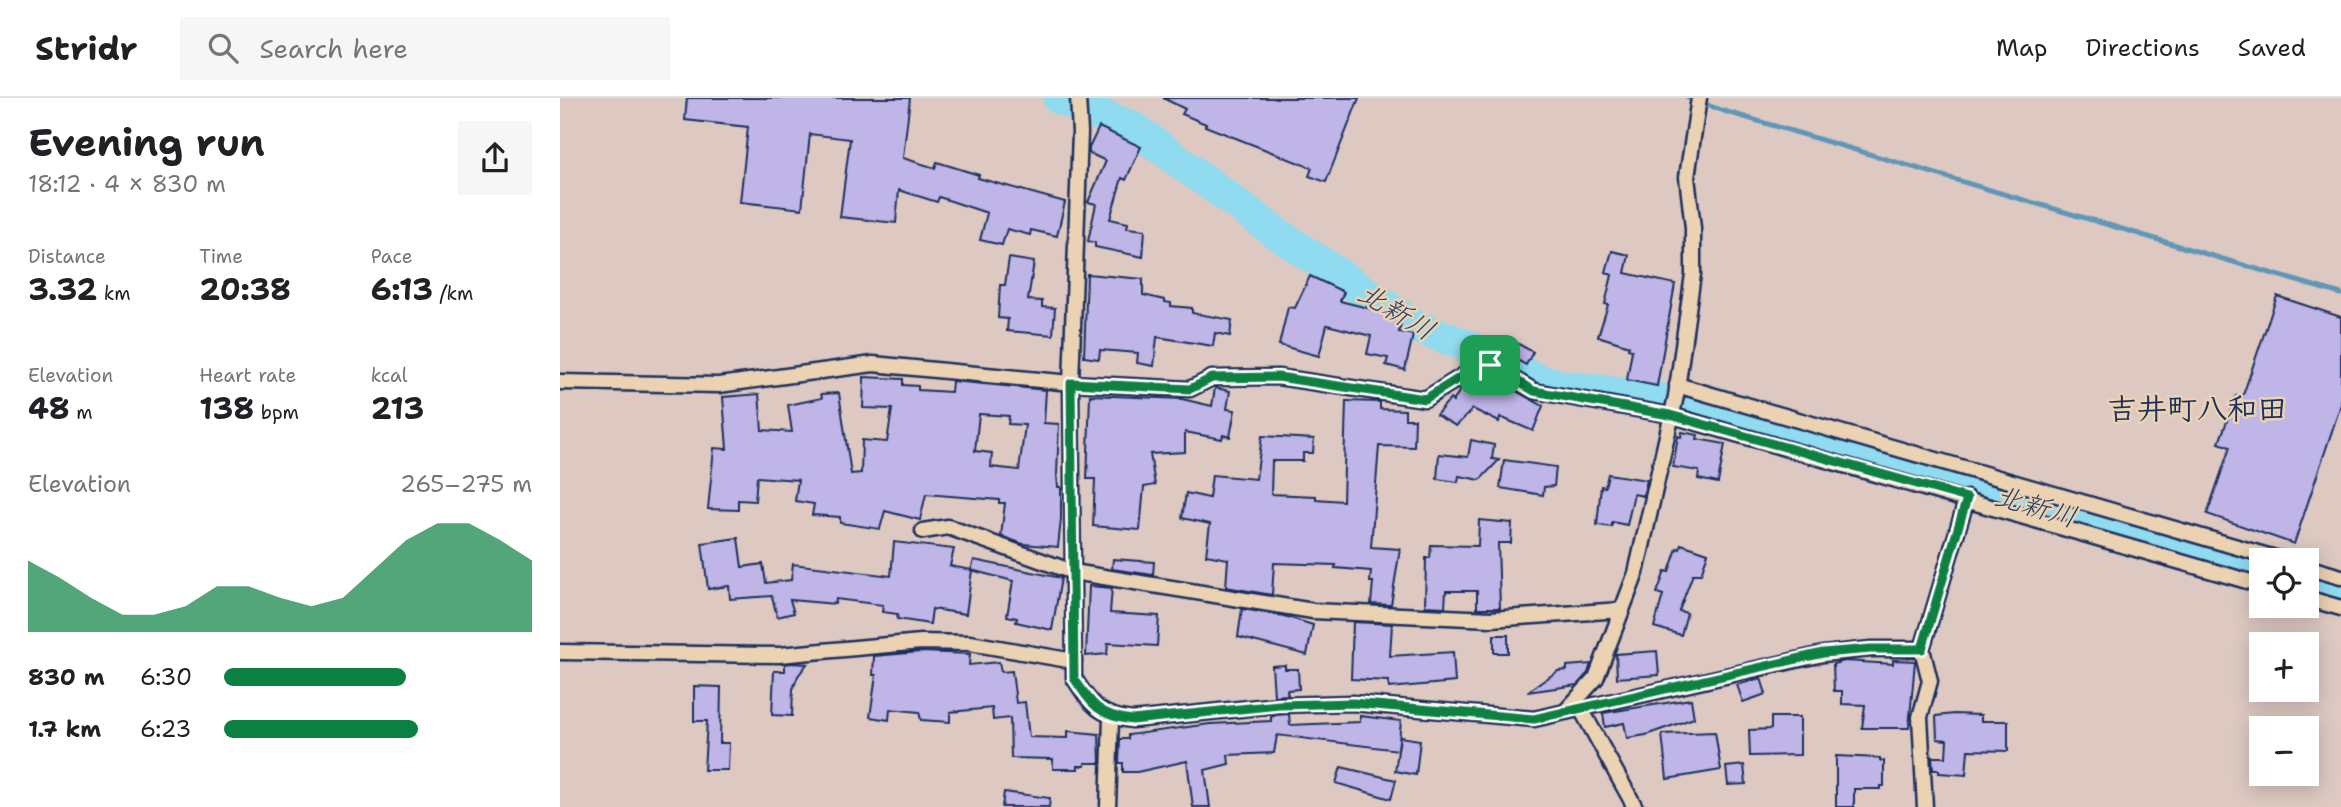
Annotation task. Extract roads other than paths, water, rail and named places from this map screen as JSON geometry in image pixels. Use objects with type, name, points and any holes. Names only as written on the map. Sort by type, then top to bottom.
[{"type":"street","points":[[1078,98],[1080,132],[1071,383],[1074,678],[1096,709],[1111,718],[1132,720],[1279,705],[1353,703],[1534,719],[1823,653],[1922,649]]},
{"type":"street","points":[[1574,710],[1596,678],[1636,573],[1676,391],[1693,274],[1693,228],[1687,177],[1699,98]]},
{"type":"street","points":[[560,382],[719,384],[873,364],[1071,383],[1190,389],[1212,378],[1278,377],[1425,399],[1464,375],[1490,365],[1534,391],[1670,415],[2249,580]]},
{"type":"street","points":[[1676,391],[2249,551]]},
{"type":"street","points":[[1925,807],[1920,717],[1930,681],[1922,649],[1967,498]]},
{"type":"street","points":[[923,531],[948,527],[1073,572],[1313,611],[1491,619],[1621,610]]},
{"type":"street","points":[[2319,571],[2341,577]]},
{"type":"street","points":[[2319,602],[2341,608]]},
{"type":"street","points":[[560,652],[779,655],[921,642],[970,643],[1074,661]]},
{"type":"street","points":[[1574,710],[1635,807]]},
{"type":"street","points":[[1108,807],[1111,718]]},
{"type":"waterway","name":"北新川","points":[[1059,98],[1134,128],[1272,230],[1417,327],[1459,343],[1535,379],[1560,386],[1654,398],[2249,566]]},
{"type":"waterway","points":[[1688,98],[1724,111],[2341,294]]},
{"type":"waterway","name":"北新川","points":[[2319,586],[2341,592]]},
{"type":"district","name":"吉井町八和田","points":[[2197,408]]}]
